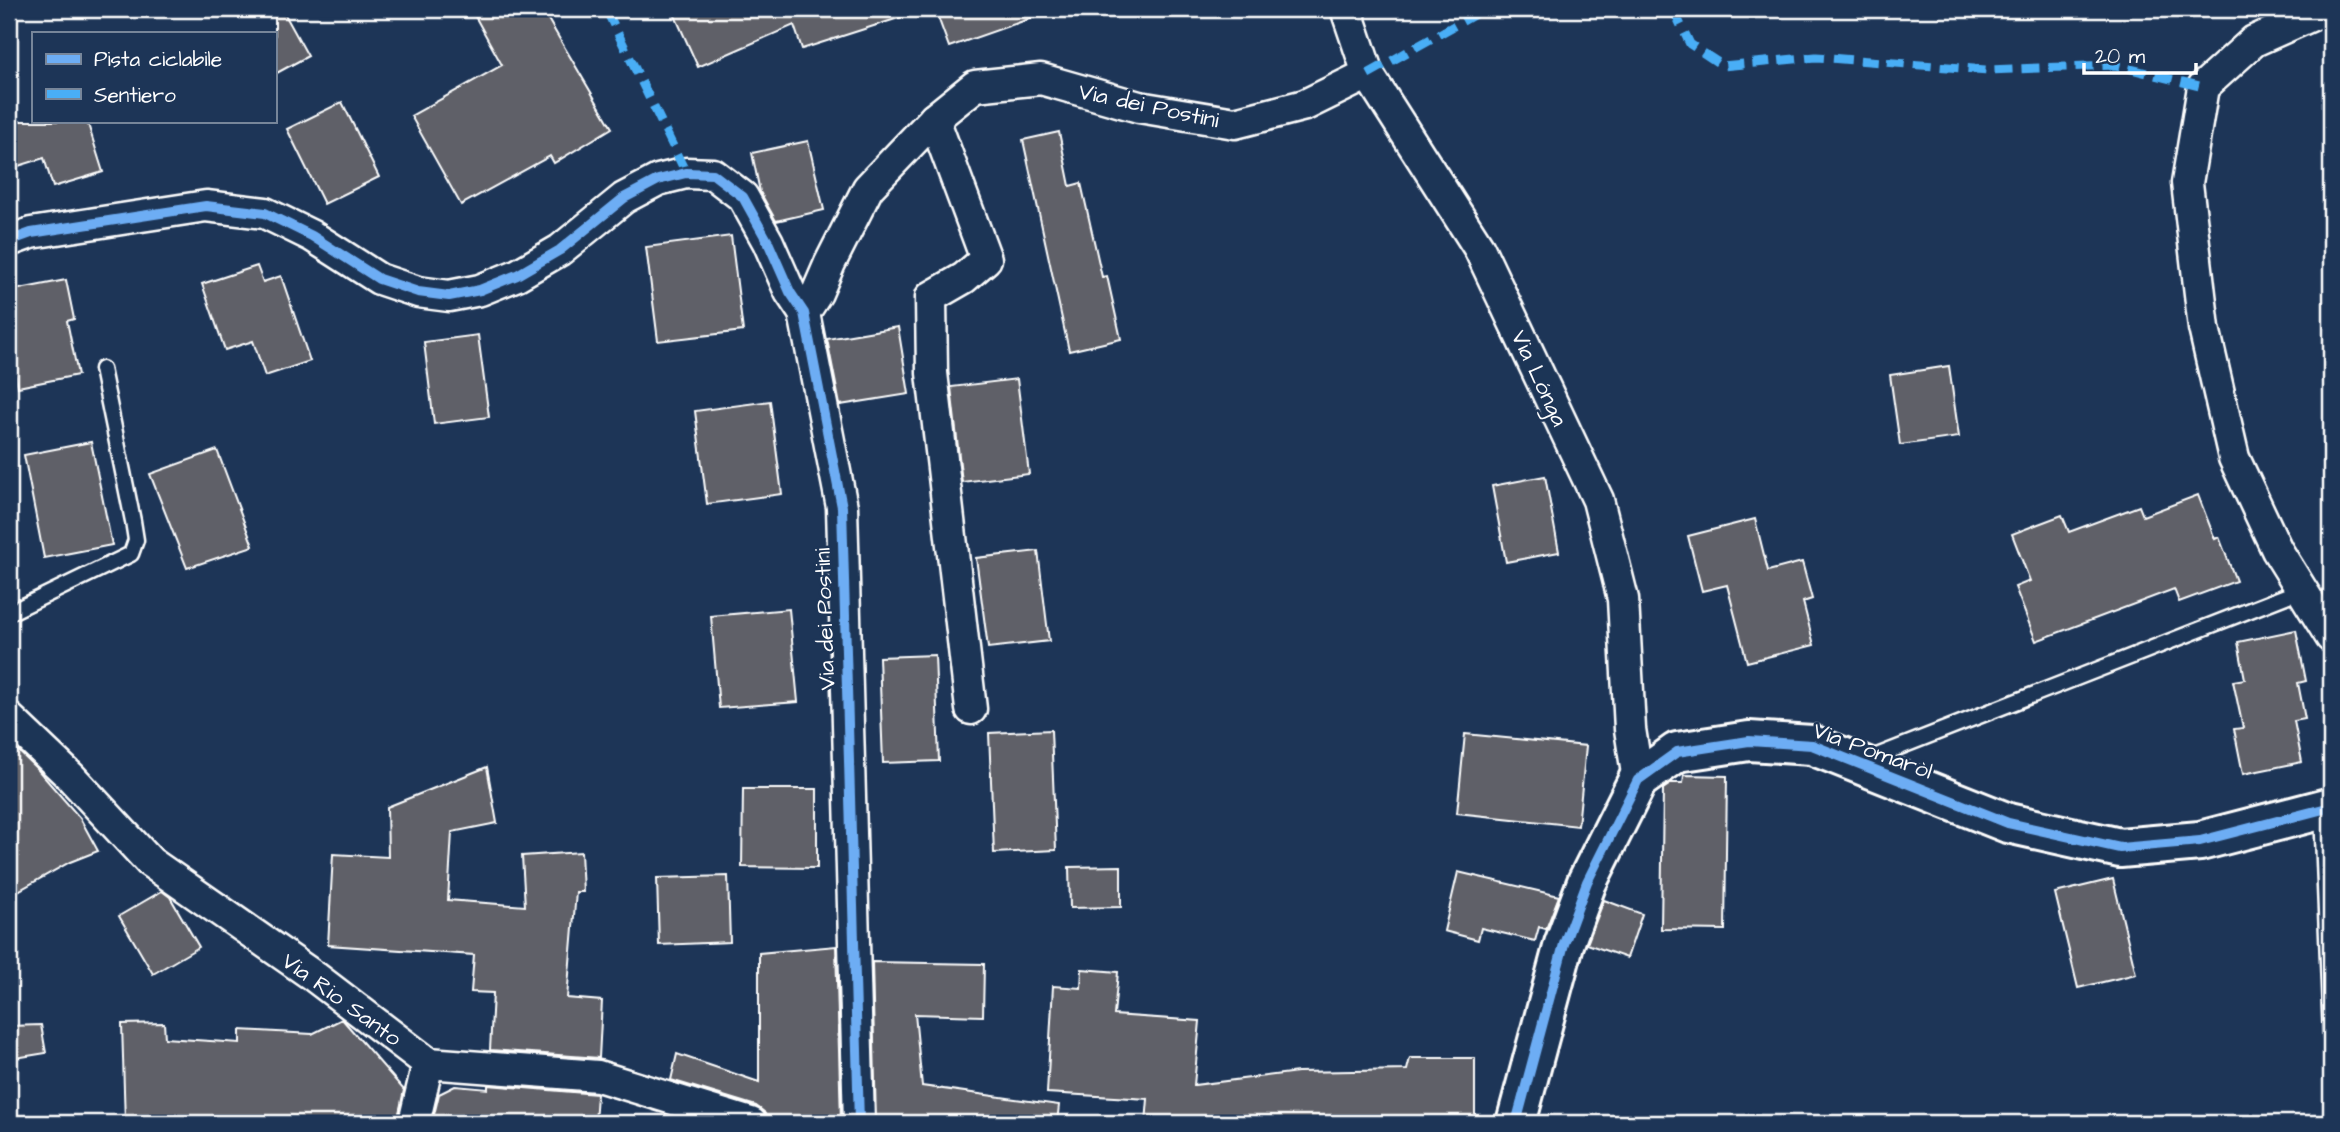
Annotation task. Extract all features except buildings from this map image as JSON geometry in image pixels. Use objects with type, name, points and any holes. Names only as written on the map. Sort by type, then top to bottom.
[{"type":"street","name":"Via Lónga","points":[[1346,9],[1368,74],[1479,248],[1598,500],[1622,599],[1630,729],[1638,780]]},
{"type":"street","points":[[2326,9],[2254,41],[2203,87],[2187,183],[2204,328],[2234,458],[2277,550],[2331,637]]},
{"type":"street","name":"Via dei Postini","points":[[804,313],[817,293],[868,188],[934,119],[975,86],[1041,79],[1139,107],[1235,123],[1305,105],[1368,74]]},
{"type":"street","points":[[934,119],[986,259],[964,278],[931,297],[932,373],[971,709]]},
{"type":"street","name":"Via dei Postini","points":[[9,241],[31,233],[206,206],[265,213],[312,236],[380,279],[418,292],[449,296],[480,290],[517,275],[560,250],[624,198],[658,180],[686,173],[713,174],[743,197],[768,242],[790,292],[804,313],[842,507],[859,1123]]},
{"type":"street","name":"Via Rio Santo","points":[[9,718],[71,777],[150,862],[316,978],[428,1062]]},
{"type":"street","name":"Via Pomaròl","points":[[1517,1123],[1564,944],[1587,882],[1638,780],[1678,752],[1749,741],[1812,745],[2008,823],[2120,848],[2200,841],[2327,808]]},
{"type":"street","points":[[414,1123],[428,1062],[598,1076],[751,1123]]},
{"type":"lane","points":[[9,613],[131,554],[135,540],[133,521],[102,369]]},
{"type":"lane","points":[[1858,764],[2301,590]]},
{"type":"lane","points":[[2327,808],[2331,1037]]},
{"type":"marked path","points":[[606,9],[686,173]]},
{"type":"marked path","points":[[1368,74],[1484,9]]},
{"type":"marked path","points":[[1673,9],[1690,44],[1723,66],[1816,57],[1987,70],[2115,65],[2203,87]]},
{"type":"cycle path","points":[[9,241],[31,233],[206,206],[265,213],[312,236],[379,279],[418,292],[449,296],[480,290],[517,275],[560,250],[624,198],[658,180],[686,173],[713,174],[743,197],[768,242],[790,292],[804,313],[842,507],[859,1123]]},
{"type":"cycle path","points":[[1516,1123],[1564,944],[1587,882],[1638,780],[1677,752],[1749,741],[1812,745],[2008,823],[2120,848],[2200,841],[2331,807]]}]
